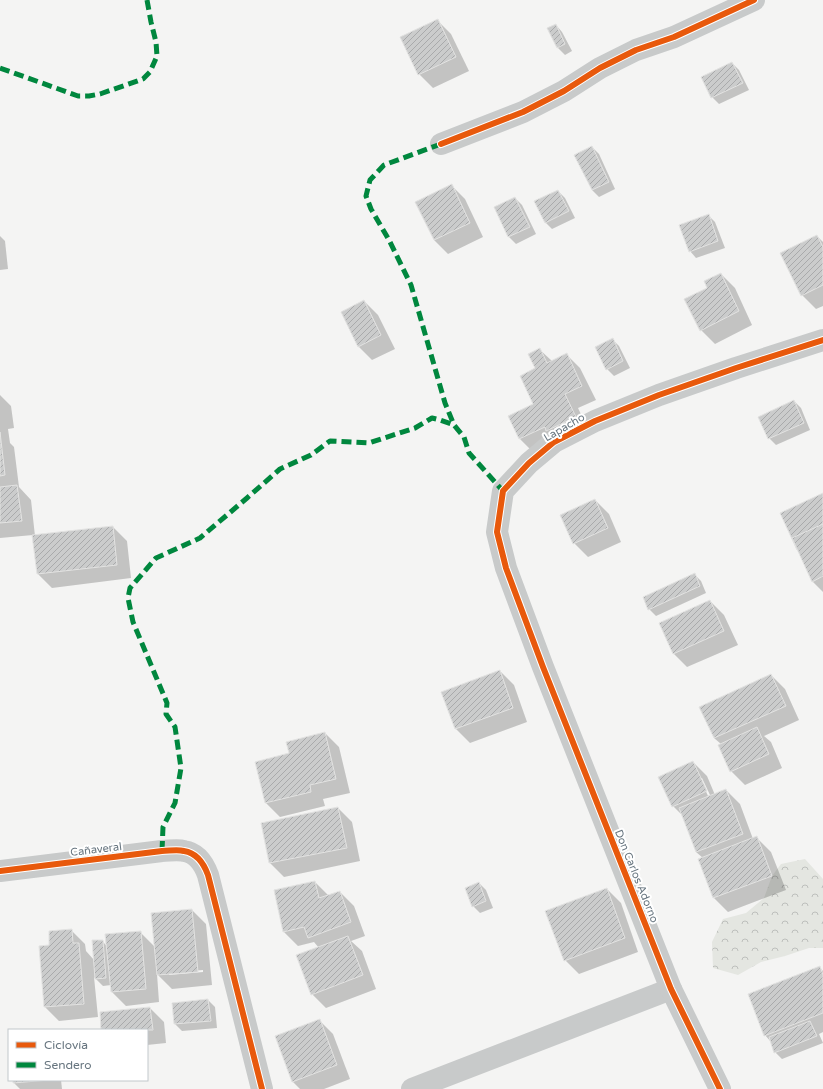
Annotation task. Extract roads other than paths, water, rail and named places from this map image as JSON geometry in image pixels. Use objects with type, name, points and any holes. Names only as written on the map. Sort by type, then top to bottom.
[{"type":"street","points":[[441,144],[523,112],[564,91],[600,68],[636,50],[674,37],[754,0]]},
{"type":"street","name":"Lapacho","points":[[542,668],[506,568],[497,532],[503,491],[529,463],[554,442],[595,420],[659,395],[823,340]]},
{"type":"street","name":"Don Carlos Adorno","points":[[542,668],[671,989],[720,1089]]},
{"type":"street","name":"Cañaveral","points":[[0,871],[162,851],[184,850],[194,855],[204,865],[208,875],[262,1089]]},
{"type":"street","points":[[412,1089],[671,989]]}]
